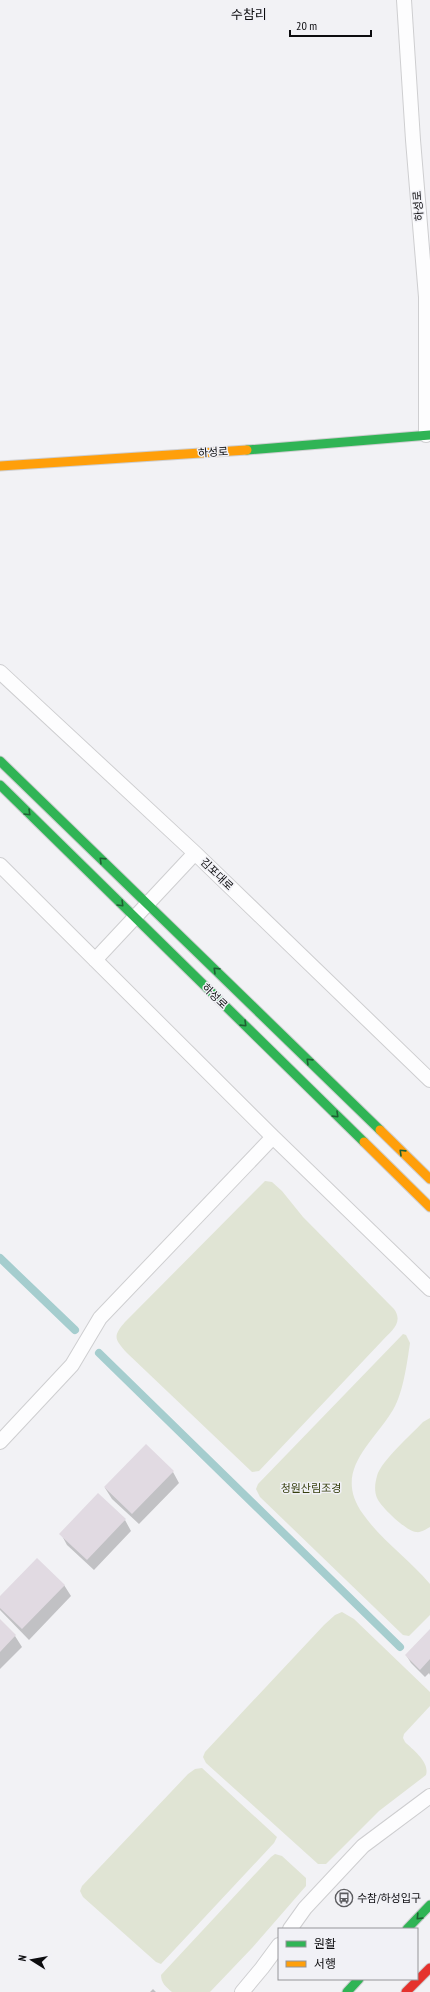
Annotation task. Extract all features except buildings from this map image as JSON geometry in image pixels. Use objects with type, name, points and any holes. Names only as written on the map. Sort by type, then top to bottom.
[{"type":"street","name":"하성로","points":[[0,466],[291,447],[428,435]]},
{"type":"street","name":"하성로","points":[[0,761],[430,1179]]},
{"type":"street","name":"하성로","points":[[0,785],[430,1207]]},
{"type":"street","points":[[408,1928],[430,1905]]},
{"type":"street","points":[[406,1992],[430,1968]]},
{"type":"street","points":[[347,1992],[358,1980]]},
{"type":"lane","name":"하성로","points":[[404,0],[413,140],[426,297],[428,435]]},
{"type":"lane","name":"김포대로","points":[[0,672],[195,853],[430,1080]]},
{"type":"lane","points":[[95,960],[195,853]]},
{"type":"lane","points":[[0,865],[273,1137],[430,1289]]},
{"type":"lane","points":[[0,1442],[72,1365],[100,1318],[273,1137]]},
{"type":"lane","points":[[291,1928],[305,1908],[363,1846],[430,1796]]},
{"type":"lane","points":[[242,1992],[278,1946]]},
{"type":"green space","points":[[265,1181],[272,1182],[282,1191],[303,1217],[394,1309],[398,1318],[397,1323],[392,1330],[259,1471],[252,1472],[127,1353],[118,1341],[117,1335],[118,1331],[125,1322]]},
{"type":"green space","name":"청원산림조경","points":[[403,1334],[406,1335],[410,1343],[399,1398],[391,1413],[358,1460],[353,1472],[352,1485],[355,1499],[370,1523],[430,1584],[430,1615],[409,1636],[403,1635],[260,1497],[256,1489],[258,1484]]},
{"type":"green space","points":[[430,1418],[430,1527],[416,1532],[406,1528],[383,1507],[377,1498],[375,1484],[377,1476],[384,1463],[423,1422]]},
{"type":"green space","points":[[342,1612],[354,1619],[430,1692],[430,1706],[404,1734],[403,1738],[426,1765],[427,1770],[426,1775],[379,1811],[326,1864],[318,1864],[206,1763],[203,1757],[205,1752],[324,1625],[335,1615]]},
{"type":"green space","points":[[202,1768],[277,1837],[274,1843],[161,1964],[156,1962],[83,1897],[80,1891],[82,1886],[188,1774],[195,1769]]},
{"type":"green space","points":[[275,1854],[282,1856],[306,1878],[306,1886],[252,1948],[210,1992],[172,1992],[163,1983],[161,1975]]},
{"type":"waterway","points":[[0,1258],[75,1330]]},
{"type":"waterway","points":[[99,1353],[400,1647]]},
{"type":"traffic: fast","points":[[247,450],[430,435]]},
{"type":"traffic: fast","points":[[0,761],[380,1130]]},
{"type":"traffic: fast","points":[[0,785],[364,1142]]},
{"type":"traffic: fast","points":[[408,1928],[430,1905]]},
{"type":"traffic: fast","points":[[347,1992],[358,1980]]},
{"type":"traffic: slow","points":[[0,466],[247,450]]},
{"type":"traffic: slow","points":[[380,1130],[430,1179]]},
{"type":"traffic: slow","points":[[364,1142],[430,1207]]},
{"type":"traffic: jam","points":[[406,1992],[430,1968]]},
{"type":"place","name":"수참/하성입구","points":[[344,1898]]},
{"type":"district","name":"수참리","points":[[249,14]]}]
